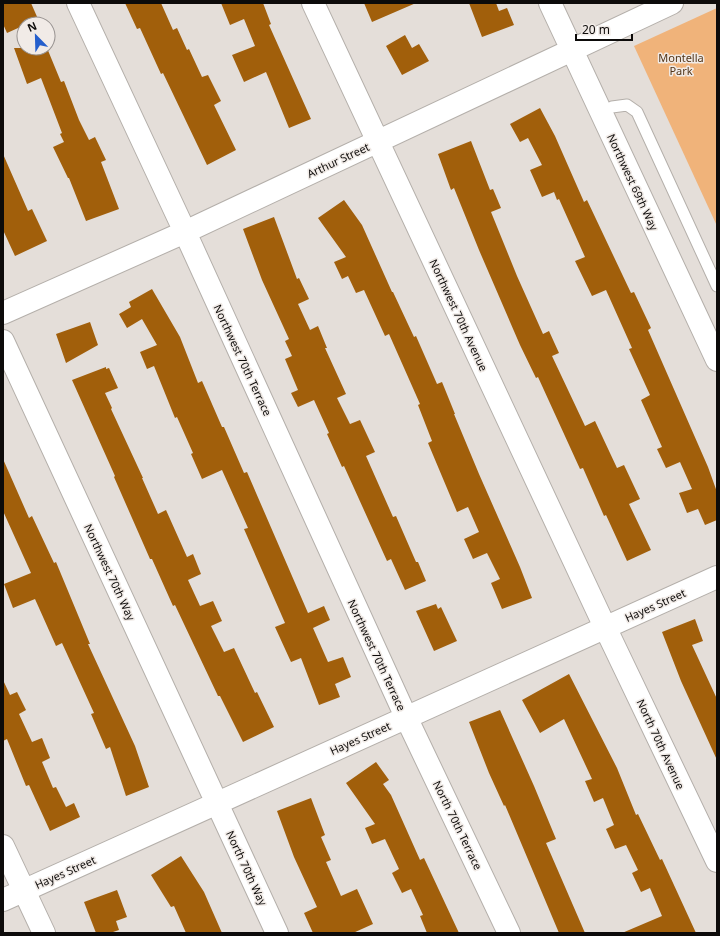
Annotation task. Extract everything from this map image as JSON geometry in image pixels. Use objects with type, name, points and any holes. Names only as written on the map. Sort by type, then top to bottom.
[{"type":"street","name":"Northwest 70th Terrace","points":[[78,3],[406,717]]},
{"type":"street","name":"Northwest 70th Avenue","points":[[313,3],[606,627]]},
{"type":"street","name":"Northwest 69th Way","points":[[550,3],[717,360]]},
{"type":"street","name":"Arthur Street","points":[[3,313],[184,232],[672,3]]},
{"type":"street","name":"Northwest 70th Way","points":[[3,341],[217,803]]},
{"type":"street","name":"Hayes Street","points":[[3,900],[717,577]]},
{"type":"street","name":"North 70th Avenue","points":[[606,627],[717,862]]},
{"type":"street","name":"North 70th Terrace","points":[[406,717],[509,933]]},
{"type":"street","name":"North 70th Way","points":[[217,803],[277,933]]},
{"type":"street","points":[[3,846],[44,933]]},
{"type":"lane","points":[[601,113],[612,107],[627,105],[637,112],[717,286]]},
{"type":"green space","name":"Montella Park","points":[[717,8],[717,226],[634,46]]},
{"type":"building","points":[[3,3],[31,3],[37,16],[16,16],[16,29],[7,33],[3,24]]},
{"type":"building","points":[[125,3],[161,3],[173,30],[177,28],[202,77],[208,75],[221,101],[214,105],[236,150],[207,165],[163,73],[161,74],[140,28],[137,29]]},
{"type":"building","points":[[221,3],[263,3],[271,24],[269,25],[311,119],[289,128],[266,72],[244,82],[232,55],[255,46],[244,19],[230,25]]},
{"type":"building","points":[[364,3],[416,3],[372,22]]},
{"type":"building","points":[[469,3],[496,3],[499,11],[507,8],[514,25],[482,37]]},
{"type":"building","points":[[405,35],[412,48],[419,44],[429,61],[402,75],[386,46]]},
{"type":"building","points":[[17,56],[50,56],[61,82],[64,81],[79,120],[89,140],[95,137],[106,160],[101,162],[119,209],[86,221],[69,178],[53,147],[64,142],[41,78],[27,84]]},
{"type":"building","points":[[540,108],[555,136],[584,202],[587,200],[631,293],[634,292],[651,328],[648,330],[708,467],[717,492],[717,520],[705,525],[698,509],[687,513],[679,493],[692,489],[680,462],[666,468],[657,449],[662,447],[641,400],[650,395],[629,349],[632,348],[606,290],[592,296],[575,261],[585,257],[559,199],[557,200],[554,192],[542,197],[530,170],[542,165],[528,138],[520,142],[510,124]]},
{"type":"building","points":[[471,141],[490,190],[493,189],[501,208],[491,212],[543,334],[549,331],[559,353],[552,356],[585,426],[595,421],[617,468],[624,465],[640,499],[629,504],[651,550],[627,561],[606,515],[604,516],[583,468],[580,469],[538,377],[536,378],[520,345],[454,188],[451,190],[438,154]]},
{"type":"building","points":[[3,154],[28,211],[32,209],[47,241],[15,256],[3,230]]},
{"type":"building","points":[[344,200],[362,225],[392,292],[414,337],[416,336],[437,384],[442,382],[479,474],[532,598],[502,609],[491,583],[500,579],[487,553],[473,559],[464,539],[479,532],[468,507],[457,512],[428,443],[432,441],[418,405],[420,404],[389,334],[385,336],[364,290],[356,293],[348,276],[342,279],[334,262],[346,257],[318,218]]},
{"type":"building","points":[[274,217],[297,279],[299,278],[309,299],[298,304],[310,330],[318,326],[327,348],[325,348],[346,394],[337,398],[350,424],[360,420],[375,452],[366,456],[393,517],[396,516],[426,581],[405,590],[391,559],[387,561],[344,466],[342,467],[327,434],[329,433],[314,400],[298,407],[291,393],[298,390],[285,359],[292,356],[285,341],[289,339],[262,280],[243,229]]},
{"type":"building","points":[[152,289],[180,337],[198,383],[202,381],[244,473],[247,472],[308,613],[324,606],[330,620],[313,628],[328,662],[343,657],[351,677],[335,684],[340,697],[319,705],[301,658],[291,662],[275,627],[285,623],[244,529],[248,528],[222,470],[202,479],[191,454],[193,453],[177,417],[175,418],[154,366],[147,369],[140,352],[157,345],[142,319],[127,328],[119,314],[131,307],[129,302]]},
{"type":"building","points":[[90,322],[98,345],[66,363],[56,334]]},
{"type":"building","points":[[106,367],[106,369],[109,368],[118,388],[105,393],[158,514],[166,510],[187,557],[193,554],[201,574],[188,580],[200,606],[213,601],[222,621],[211,626],[224,652],[234,648],[255,693],[257,692],[274,727],[243,742],[220,696],[218,696],[175,605],[173,606],[152,559],[150,559],[72,380]]},
{"type":"building","points":[[3,459],[29,518],[32,516],[54,563],[56,562],[90,644],[88,644],[135,746],[149,787],[126,796],[110,747],[106,749],[91,714],[94,713],[62,643],[56,646],[35,599],[13,608],[4,584],[31,573],[3,511]]},
{"type":"building","points":[[436,604],[438,609],[441,607],[457,641],[434,651],[416,611]]},
{"type":"building","points":[[695,619],[703,641],[692,645],[717,699],[717,760],[681,681],[662,632]]},
{"type":"building","points":[[569,674],[617,768],[636,815],[638,814],[660,860],[662,859],[696,933],[622,933],[662,916],[650,888],[641,892],[632,873],[638,870],[626,845],[615,849],[606,829],[614,825],[603,798],[594,802],[585,781],[592,779],[564,719],[540,733],[522,700]]},
{"type":"building","points":[[3,680],[10,695],[17,692],[26,710],[19,714],[32,742],[42,738],[50,758],[42,762],[53,788],[56,787],[66,807],[74,803],[80,817],[50,831],[29,785],[26,786],[7,739],[3,741]]},
{"type":"building","points":[[500,710],[556,839],[546,843],[585,933],[559,933],[505,805],[504,806],[489,773],[469,722]]},
{"type":"building","points":[[376,762],[389,780],[383,784],[391,795],[420,860],[424,858],[459,933],[427,933],[420,916],[423,915],[411,889],[402,893],[392,873],[399,869],[385,839],[372,844],[365,828],[375,824],[346,783]]},
{"type":"building","points":[[311,798],[325,835],[321,837],[331,860],[326,862],[341,896],[357,889],[373,924],[353,933],[313,933],[304,913],[317,907],[294,857],[277,811]]},
{"type":"building","points":[[181,856],[204,892],[222,933],[186,933],[174,906],[171,907],[151,875]]},
{"type":"building","points":[[117,890],[127,917],[116,921],[119,930],[110,933],[96,933],[84,902]]}]
